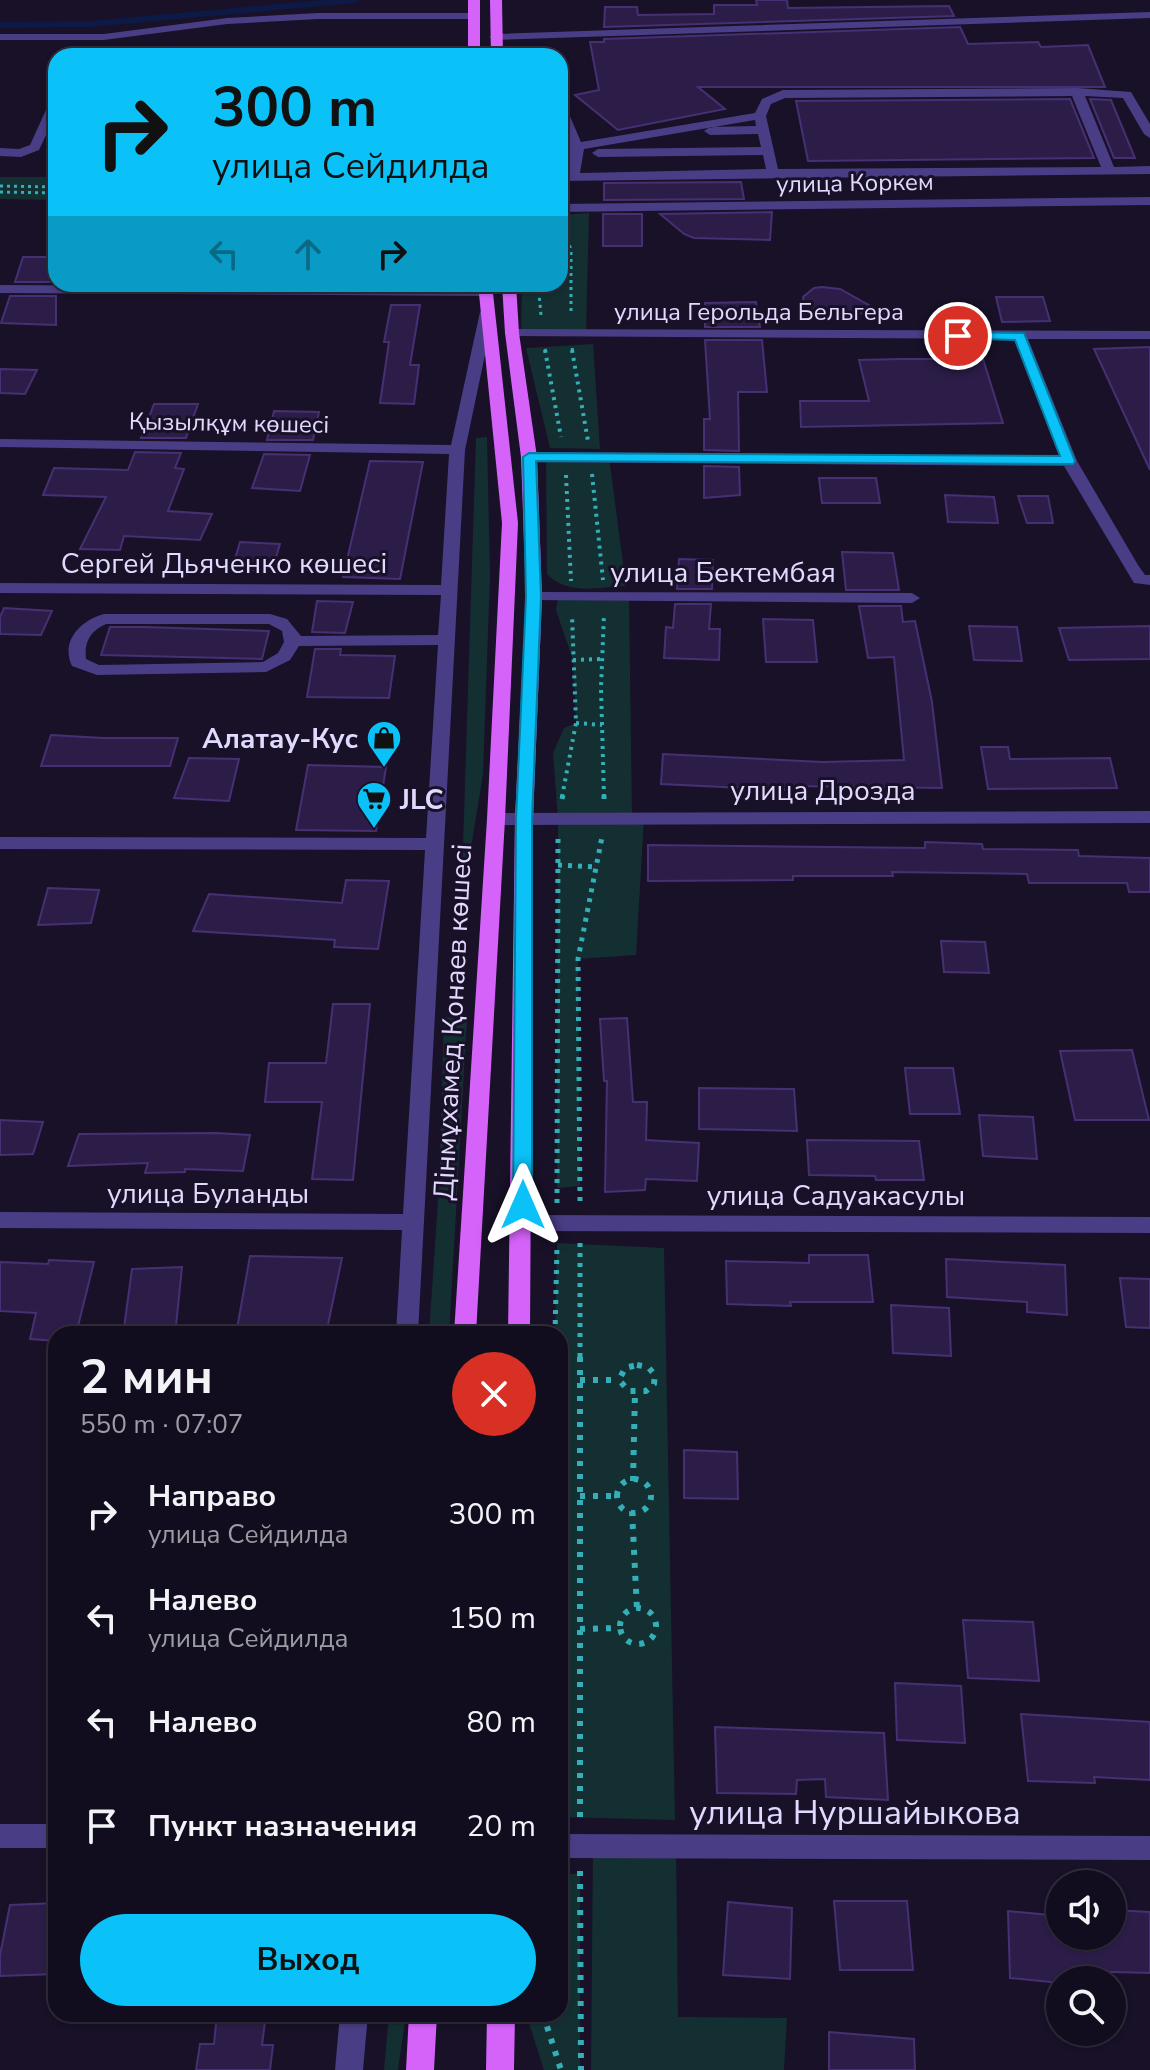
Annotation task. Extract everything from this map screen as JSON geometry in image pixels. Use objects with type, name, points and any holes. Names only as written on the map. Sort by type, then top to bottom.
[{"type":"main road","points":[[474,0],[474,48]]},
{"type":"main road","points":[[496,0],[496,48]]},
{"type":"main road","name":"Дінмұхамед Қонаев көшесі","points":[[465,1326],[496,819],[510,523],[486,292]]},
{"type":"main road","points":[[509,292],[529,457],[534,597],[524,819],[519,1326]]},
{"type":"main road","points":[[420,2070],[423,2022]]},
{"type":"main road","points":[[500,2070],[501,2022]]},
{"type":"street","points":[[288,0],[296,17]]},
{"type":"street","points":[[495,37],[1150,15]]},
{"type":"street","points":[[0,37],[104,37],[227,21],[296,17],[474,16]]},
{"type":"street","points":[[1077,92],[1109,171]]},
{"type":"street","points":[[773,173],[760,116],[766,102],[783,94],[1077,92],[1127,95],[1150,134]]},
{"type":"street","points":[[578,150],[737,117],[760,116]]},
{"type":"street","points":[[0,152],[21,153],[35,147],[48,119]]},
{"type":"street","points":[[568,126],[578,150],[568,172]]},
{"type":"street","points":[[670,132],[763,130]]},
{"type":"street","points":[[578,150],[769,151]]},
{"type":"street","points":[[568,177],[1150,170]]},
{"type":"street","name":"улица Коркем","points":[[568,208],[1150,201]]},
{"type":"street","points":[[0,289],[48,289]]},
{"type":"street","points":[[408,1326],[457,450],[487,312]]},
{"type":"street","name":"улица Герольда Бельгера","points":[[512,333],[1150,335]]},
{"type":"street","points":[[1020,336],[1069,461],[1130,566],[1140,580],[1150,580]]},
{"type":"street","name":"Қызылқұм көшесі","points":[[0,443],[457,450]]},
{"type":"street","points":[[529,457],[1069,461]]},
{"type":"street","name":"Сергей Дьяченко көшесі","points":[[0,588],[448,590]]},
{"type":"street","name":"улица Бектембая","points":[[534,597],[912,598]]},
{"type":"street","points":[[115,618],[270,619],[287,624],[291,628],[293,641],[284,658],[266,667],[97,670],[78,662],[76,656],[88,624],[115,618]]},
{"type":"street","points":[[293,641],[445,640]]},
{"type":"street","name":"улица Дрозда","points":[[496,819],[1150,817]]},
{"type":"street","points":[[0,843],[437,844]]},
{"type":"street","name":"улица Буланды","points":[[0,1220],[415,1222]]},
{"type":"street","name":"улица Садуакасулы","points":[[522,1223],[1150,1225]]},
{"type":"street","points":[[0,1836],[48,1836]]},
{"type":"street","name":"улица Нуршайыкова","points":[[570,1846],[1150,1848]]},
{"type":"street","points":[[349,2070],[353,2022]]},
{"type":"path","points":[[0,186],[48,189]]},
{"type":"path","points":[[0,192],[48,190]]},
{"type":"path","points":[[568,242],[571,249],[571,333],[590,457],[604,598],[602,725],[605,819],[578,959],[580,1629],[570,1846],[581,2070]]},
{"type":"path","points":[[573,660],[602,659]]},
{"type":"path","points":[[576,723],[602,725]]},
{"type":"path","points":[[558,865],[597,867]]},
{"type":"path","points":[[642,1365],[652,1371],[655,1380],[651,1388],[635,1393],[624,1389],[619,1380],[621,1372],[630,1366],[642,1365]]},
{"type":"path","points":[[580,1380],[619,1380]]},
{"type":"path","points":[[633,1481],[635,1393]]},
{"type":"path","points":[[633,1481],[645,1484],[654,1497],[649,1507],[632,1511],[621,1507],[615,1496],[621,1485],[633,1481]]},
{"type":"path","points":[[580,1496],[615,1496]]},
{"type":"path","points":[[632,1511],[637,1610]]},
{"type":"path","points":[[637,1610],[655,1617],[658,1628],[653,1638],[642,1643],[629,1641],[618,1628],[625,1614],[637,1610]]},
{"type":"path","points":[[580,1629],[618,1628]]},
{"type":"path","points":[[546,2022],[561,2070]]},
{"type":"green space","points":[[0,177],[48,177],[48,200],[0,199]]},
{"type":"green space","points":[[589,213],[586,333],[521,333],[522,292],[568,292],[568,214]]},
{"type":"green space","points":[[593,344],[600,449],[550,448],[526,348]]},
{"type":"green space","points":[[487,437],[490,575],[483,774],[461,909],[476,438]]},
{"type":"green space","points":[[546,457],[609,457],[626,586],[574,588],[555,581],[547,574]]},
{"type":"green space","points":[[558,597],[629,598],[632,818],[644,819],[636,955],[578,959],[580,1186],[557,1188],[558,819],[553,753],[564,728],[576,723],[573,660],[556,610]]},
{"type":"green space","points":[[444,1017],[467,1018],[449,1326],[430,1326],[439,1186]]},
{"type":"green space","points":[[557,1243],[664,1248],[675,1820],[568,1817],[568,1326],[555,1326]]},
{"type":"green space","points":[[593,1846],[676,1848],[678,2017],[787,2018],[784,2070],[591,2070]]},
{"type":"green space","points":[[568,1874],[580,1874],[580,2070],[544,2070],[529,2022],[568,2022]]},
{"type":"green space","points":[[388,2022],[405,2022],[398,2070],[384,2070]]},
{"type":"building","points":[[756,0],[787,0],[788,8],[949,6],[954,16],[604,27],[605,7],[637,7],[638,15],[714,14],[714,5],[757,5]]},
{"type":"building","points":[[960,27],[968,44],[1038,42],[1041,47],[1088,45],[1105,87],[698,87],[725,109],[618,130],[575,95],[599,90],[590,42],[604,42],[604,39]]},
{"type":"building","points":[[1070,99],[1094,158],[808,161],[796,101]]},
{"type":"building","points":[[1090,99],[1111,100],[1135,158],[1114,158]]},
{"type":"building","points":[[741,182],[744,199],[604,200],[604,183]]},
{"type":"building","points":[[772,212],[770,240],[694,238],[684,234],[660,214]]},
{"type":"building","points":[[603,214],[642,214],[642,246],[603,246]]},
{"type":"building","points":[[23,257],[48,257],[48,282],[15,282]]},
{"type":"building","points":[[814,288],[840,289],[883,313],[806,314],[803,297]]},
{"type":"building","points":[[10,296],[56,296],[56,325],[1,323]]},
{"type":"building","points":[[996,297],[1043,297],[1050,321],[1002,322]]},
{"type":"building","points":[[756,302],[760,327],[705,327],[705,303]]},
{"type":"building","points":[[391,305],[420,305],[410,365],[419,365],[414,404],[380,403],[389,342],[384,342]]},
{"type":"building","points":[[705,340],[762,340],[767,392],[738,392],[739,451],[704,450],[704,419],[710,419]]},
{"type":"building","points":[[1150,347],[1150,470],[1094,349]]},
{"type":"building","points":[[983,359],[1003,423],[801,427],[800,401],[869,401],[859,360]]},
{"type":"building","points":[[0,369],[37,370],[25,394],[0,393]]},
{"type":"building","points":[[154,404],[198,404],[186,438],[141,438]]},
{"type":"building","points":[[274,411],[319,412],[313,440],[267,440]]},
{"type":"building","points":[[135,452],[181,453],[175,468],[184,469],[168,511],[212,514],[200,540],[124,536],[120,550],[80,549],[106,497],[43,495],[54,468],[128,470]]},
{"type":"building","points":[[264,454],[310,455],[300,491],[252,488]]},
{"type":"building","points":[[370,461],[423,462],[400,579],[343,577]]},
{"type":"building","points":[[704,466],[739,467],[740,495],[704,498]]},
{"type":"building","points":[[819,478],[876,478],[880,503],[822,503]]},
{"type":"building","points":[[945,495],[994,497],[998,523],[948,522]]},
{"type":"building","points":[[1018,496],[1048,496],[1053,523],[1027,523]]},
{"type":"building","points":[[240,542],[280,544],[272,571],[232,569]]},
{"type":"building","points":[[842,552],[893,553],[899,590],[846,590]]},
{"type":"building","points":[[679,559],[713,560],[712,589],[677,589]]},
{"type":"building","points":[[317,601],[353,602],[345,633],[312,632]]},
{"type":"building","points":[[675,604],[711,604],[709,629],[720,629],[719,660],[664,658],[666,627],[673,628]]},
{"type":"building","points":[[859,606],[901,606],[903,622],[915,621],[932,702],[942,788],[787,786],[787,790],[661,784],[663,754],[822,762],[904,760],[894,657],[868,658]]},
{"type":"building","points":[[4,608],[52,611],[41,635],[0,634],[0,617]]},
{"type":"building","points":[[763,619],[813,620],[817,662],[766,662]]},
{"type":"building","points":[[969,626],[1017,627],[1022,661],[974,660]]},
{"type":"building","points":[[1150,626],[1150,659],[1069,660],[1059,628]]},
{"type":"building","points":[[110,627],[269,631],[262,659],[101,655]]},
{"type":"building","points":[[315,649],[341,649],[340,655],[395,656],[389,698],[307,697]]},
{"type":"building","points":[[51,735],[178,738],[170,766],[41,766]]},
{"type":"building","points":[[981,747],[1008,747],[1010,759],[1110,758],[1117,788],[988,789]]},
{"type":"building","points":[[189,758],[239,759],[229,801],[174,798]]},
{"type":"building","points":[[308,765],[386,767],[376,831],[296,830]]},
{"type":"building","points":[[925,842],[982,844],[983,849],[1078,850],[1079,856],[1150,858],[1150,892],[1129,892],[1127,883],[1029,883],[1027,874],[892,872],[893,876],[793,876],[793,880],[648,881],[648,845],[925,848]]},
{"type":"building","points":[[346,880],[389,881],[378,949],[334,947],[335,940],[193,931],[209,894],[342,903]]},
{"type":"building","points":[[48,888],[99,890],[91,923],[38,925]]},
{"type":"building","points":[[941,941],[985,942],[989,973],[944,972]]},
{"type":"building","points":[[333,1004],[370,1004],[353,1180],[312,1179],[322,1102],[265,1102],[269,1063],[326,1063]]},
{"type":"building","points":[[627,1018],[633,1102],[647,1102],[646,1140],[699,1143],[697,1181],[646,1179],[645,1190],[605,1192],[607,1081],[604,1081],[600,1019]]},
{"type":"building","points":[[1132,1050],[1149,1120],[1075,1120],[1060,1051]]},
{"type":"building","points":[[905,1068],[953,1068],[960,1114],[910,1114]]},
{"type":"building","points":[[699,1088],[794,1089],[797,1131],[699,1129]]},
{"type":"building","points":[[979,1115],[1033,1117],[1037,1159],[983,1156]]},
{"type":"building","points":[[0,1120],[43,1122],[33,1154],[0,1155]]},
{"type":"building","points":[[79,1134],[250,1135],[243,1171],[185,1169],[185,1172],[145,1173],[148,1163],[68,1166]]},
{"type":"building","points":[[807,1140],[919,1141],[924,1180],[809,1175]]},
{"type":"building","points":[[809,1255],[868,1255],[873,1302],[790,1302],[791,1306],[727,1304],[726,1261],[809,1263]]},
{"type":"building","points":[[250,1256],[342,1258],[328,1326],[237,1326]]},
{"type":"building","points":[[946,1259],[1065,1265],[1067,1315],[1027,1312],[1027,1302],[947,1297]]},
{"type":"building","points":[[49,1260],[94,1262],[78,1326],[48,1326],[48,1340],[30,1339],[36,1313],[0,1311],[0,1262],[48,1264]]},
{"type":"building","points":[[182,1267],[176,1326],[124,1326],[132,1269]]},
{"type":"building","points":[[1120,1278],[1150,1279],[1150,1328],[1126,1327]]},
{"type":"building","points":[[891,1305],[949,1308],[951,1356],[893,1353]]},
{"type":"building","points":[[684,1450],[737,1452],[738,1499],[684,1498]]},
{"type":"building","points":[[963,1620],[1033,1622],[1039,1681],[968,1678]]},
{"type":"building","points":[[895,1683],[961,1686],[965,1743],[897,1740]]},
{"type":"building","points":[[1021,1714],[1150,1722],[1150,1780],[1094,1777],[1095,1783],[1028,1781]]},
{"type":"building","points":[[715,1727],[884,1733],[888,1800],[826,1797],[825,1779],[797,1780],[796,1794],[717,1793]]},
{"type":"building","points":[[834,1901],[907,1901],[913,1970],[840,1970]]},
{"type":"building","points":[[728,1902],[792,1908],[790,1979],[723,1975]]},
{"type":"building","points":[[48,1903],[48,1974],[0,1976],[0,1955],[10,1905]]},
{"type":"building","points":[[1008,1911],[1046,1915],[1046,1950],[1126,1950],[1126,1911],[1150,1912],[1150,1973],[1126,1972],[1126,1966],[1046,1966],[1046,1982],[1010,1978]]},
{"type":"building","points":[[216,2022],[265,2022],[262,2045],[273,2045],[270,2070],[196,2070],[200,2044],[214,2044]]},
{"type":"building","points":[[829,2032],[914,2039],[915,2070],[829,2070]]},
{"type":"waterway","points":[[0,25],[91,24],[355,0]]},
{"type":"place","name":"Алатау-Кус","points":[[384,769]]},
{"type":"place","name":"JLC","points":[[374,830]]},
{"type":"route","points":[[523,1205],[524,819],[534,597],[529,457],[1069,461],[1020,336],[958,336]]}]
